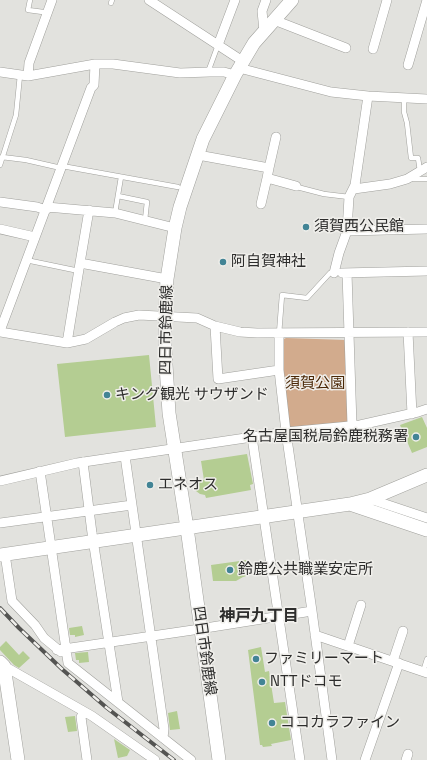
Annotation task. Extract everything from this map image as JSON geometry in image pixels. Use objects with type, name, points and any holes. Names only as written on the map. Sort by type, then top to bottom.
[{"type":"main road","name":"四日市鈴鹿線","points":[[219,760],[167,395],[164,349],[167,279],[180,207],[203,139],[239,68],[254,43],[292,0]]},
{"type":"main road","points":[[2,555],[350,504],[370,499],[427,475]]},
{"type":"main road","points":[[350,504],[427,530]]},
{"type":"main road","points":[[2,664],[18,760]]},
{"type":"street","points":[[24,76],[52,0]]},
{"type":"street","points":[[149,0],[218,45],[239,68]]},
{"type":"street","points":[[218,45],[235,0]]},
{"type":"street","points":[[264,31],[262,11],[266,0]]},
{"type":"street","points":[[373,49],[387,0]]},
{"type":"street","points":[[408,65],[427,0]]},
{"type":"street","points":[[274,20],[346,48]]},
{"type":"street","points":[[96,64],[94,85],[91,88],[0,331],[67,343],[86,339],[124,318],[139,315],[197,318],[215,326],[240,332],[279,334],[427,332]]},
{"type":"street","points":[[0,72],[24,76],[96,64],[113,64],[180,73],[224,72],[239,68],[330,92],[368,96],[427,99]]},
{"type":"street","points":[[368,96],[354,189],[349,197],[347,231],[332,273],[427,270]]},
{"type":"street","points":[[262,204],[276,137]]},
{"type":"street","points":[[198,155],[269,168]]},
{"type":"street","points":[[354,189],[390,184],[407,179],[423,169]]},
{"type":"street","points":[[267,178],[296,186]]},
{"type":"street","points":[[0,202],[46,208],[115,213],[175,228]]},
{"type":"street","points":[[67,343],[89,210]]},
{"type":"street","points":[[0,228],[35,237]]},
{"type":"street","points":[[347,231],[427,230]]},
{"type":"street","points":[[80,267],[167,279]]},
{"type":"street","points":[[347,273],[352,425]]},
{"type":"street","points":[[215,326],[218,379],[279,370]]},
{"type":"street","points":[[408,332],[412,414]]},
{"type":"street","points":[[279,334],[279,370],[286,432],[332,760]]},
{"type":"street","points":[[0,481],[83,462],[286,432],[360,425],[412,414],[427,409]]},
{"type":"street","points":[[252,437],[300,760]]},
{"type":"street","points":[[125,456],[164,730],[163,738]]},
{"type":"street","points":[[83,462],[108,643],[118,702]]},
{"type":"street","points":[[40,471],[52,548],[63,652],[68,663],[191,760]]},
{"type":"street","points":[[370,499],[427,518]]},
{"type":"street","points":[[0,523],[47,518],[132,505]]},
{"type":"street","points":[[2,555],[12,601],[35,625],[44,638],[63,652],[150,636],[312,611]]},
{"type":"street","points":[[348,646],[361,605]]},
{"type":"street","points":[[365,760],[396,662],[403,631]]},
{"type":"street","points":[[315,635],[425,672]]},
{"type":"street","points":[[2,664],[104,725],[155,760]]},
{"type":"street","points":[[84,713],[81,717],[87,760]]},
{"type":"lane","points":[[30,0],[28,10],[43,12],[47,15]]},
{"type":"lane","points":[[208,72],[218,45]]},
{"type":"lane","points":[[0,165],[16,115],[24,76]]},
{"type":"lane","points":[[404,98],[404,112],[407,123],[411,158],[418,158],[423,169]]},
{"type":"lane","points":[[2,157],[178,187]]},
{"type":"lane","points":[[115,213],[121,177]]},
{"type":"lane","points":[[407,179],[427,179]]},
{"type":"lane","points":[[296,186],[324,194],[349,197]]},
{"type":"lane","points":[[118,196],[147,202],[145,220]]},
{"type":"lane","points":[[26,260],[80,267]]},
{"type":"lane","points":[[279,334],[282,296],[307,298],[332,273]]},
{"type":"lane","points":[[425,672],[427,659]]},
{"type":"green space","name":"須賀公園","points":[[286,338],[346,340],[348,420],[345,423],[293,428],[288,426],[283,379],[282,340]]},
{"type":"building","name":"キング観光 サウザンド","points":[[149,355],[156,427],[65,437],[57,364]]},
{"type":"building","name":"名古屋国税局鈴鹿税務署","points":[[422,417],[427,428],[427,447],[412,453],[400,425]]},
{"type":"building","points":[[247,454],[253,484],[250,485],[251,490],[206,498],[205,495],[196,491],[194,485],[195,481],[204,480],[201,461]]},
{"type":"building","name":"鈴鹿公共職業安定所","points":[[247,560],[250,575],[236,581],[213,581],[211,565]]},
{"type":"building","points":[[82,626],[84,635],[75,637],[75,635],[70,635],[69,628]]},
{"type":"building","points":[[6,641],[19,655],[23,651],[30,658],[19,668],[14,665],[0,650],[0,647]]},
{"type":"building","points":[[261,647],[265,672],[269,671],[274,703],[285,702],[291,740],[271,744],[272,746],[263,747],[260,745],[248,650]]},
{"type":"building","points":[[88,652],[89,662],[79,663],[79,660],[76,660],[75,653]]},
{"type":"building","points":[[177,711],[180,729],[170,730],[168,713]]},
{"type":"building","points":[[75,716],[77,731],[68,732],[65,717]]},
{"type":"building","points":[[114,739],[130,750],[127,756],[118,758]]},
{"type":"waterway","points":[[378,507],[417,520]]},
{"type":"railway","points":[[0,608],[63,670],[107,708],[174,760]]},
{"type":"place","name":"須賀西公民館","points":[[306,227]]},
{"type":"place","name":"阿自賀神社","points":[[223,262]]},
{"type":"place","name":"キング観光 サウザンド","points":[[107,395]]},
{"type":"place","name":"名古屋国税局鈴鹿税務署","points":[[416,437]]},
{"type":"place","name":"エネオス","points":[[150,485]]},
{"type":"place","name":"鈴鹿公共職業安定所","points":[[230,570]]},
{"type":"place","name":"ファミリーマート","points":[[256,659]]},
{"type":"place","name":"NTTドコモ","points":[[262,682]]},
{"type":"place","name":"ココカラファイン","points":[[272,723]]},
{"type":"district","name":"神戸九丁目","points":[[259,617]]}]
